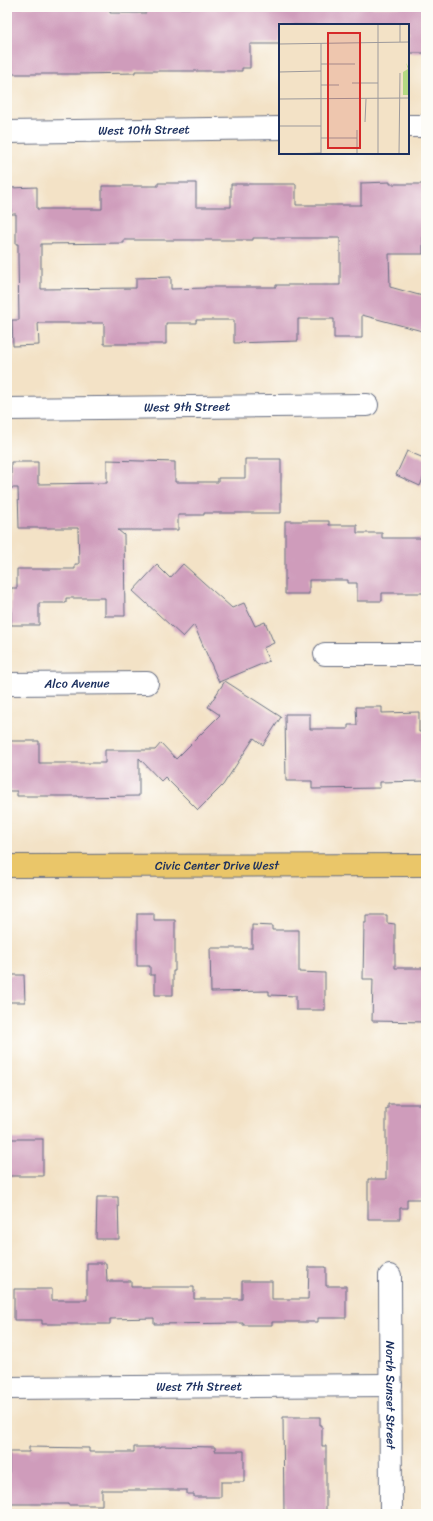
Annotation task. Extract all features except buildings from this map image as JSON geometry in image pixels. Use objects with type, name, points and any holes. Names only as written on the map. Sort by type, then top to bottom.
[{"type":"main road","name":"Civic Center Drive West","points":[[7,866],[426,865]]},
{"type":"street","points":[[409,126],[426,126]]},
{"type":"street","name":"West 10th Street","points":[[7,132],[279,128]]},
{"type":"street","name":"West 9th Street","points":[[7,410],[367,405]]},
{"type":"street","points":[[325,654],[426,654]]},
{"type":"street","name":"Alco Avenue","points":[[7,684],[147,683]]},
{"type":"street","name":"North Sunset Street","points":[[390,1276],[391,1514]]},
{"type":"street","name":"West 7th Street","points":[[7,1388],[391,1385]]}]
